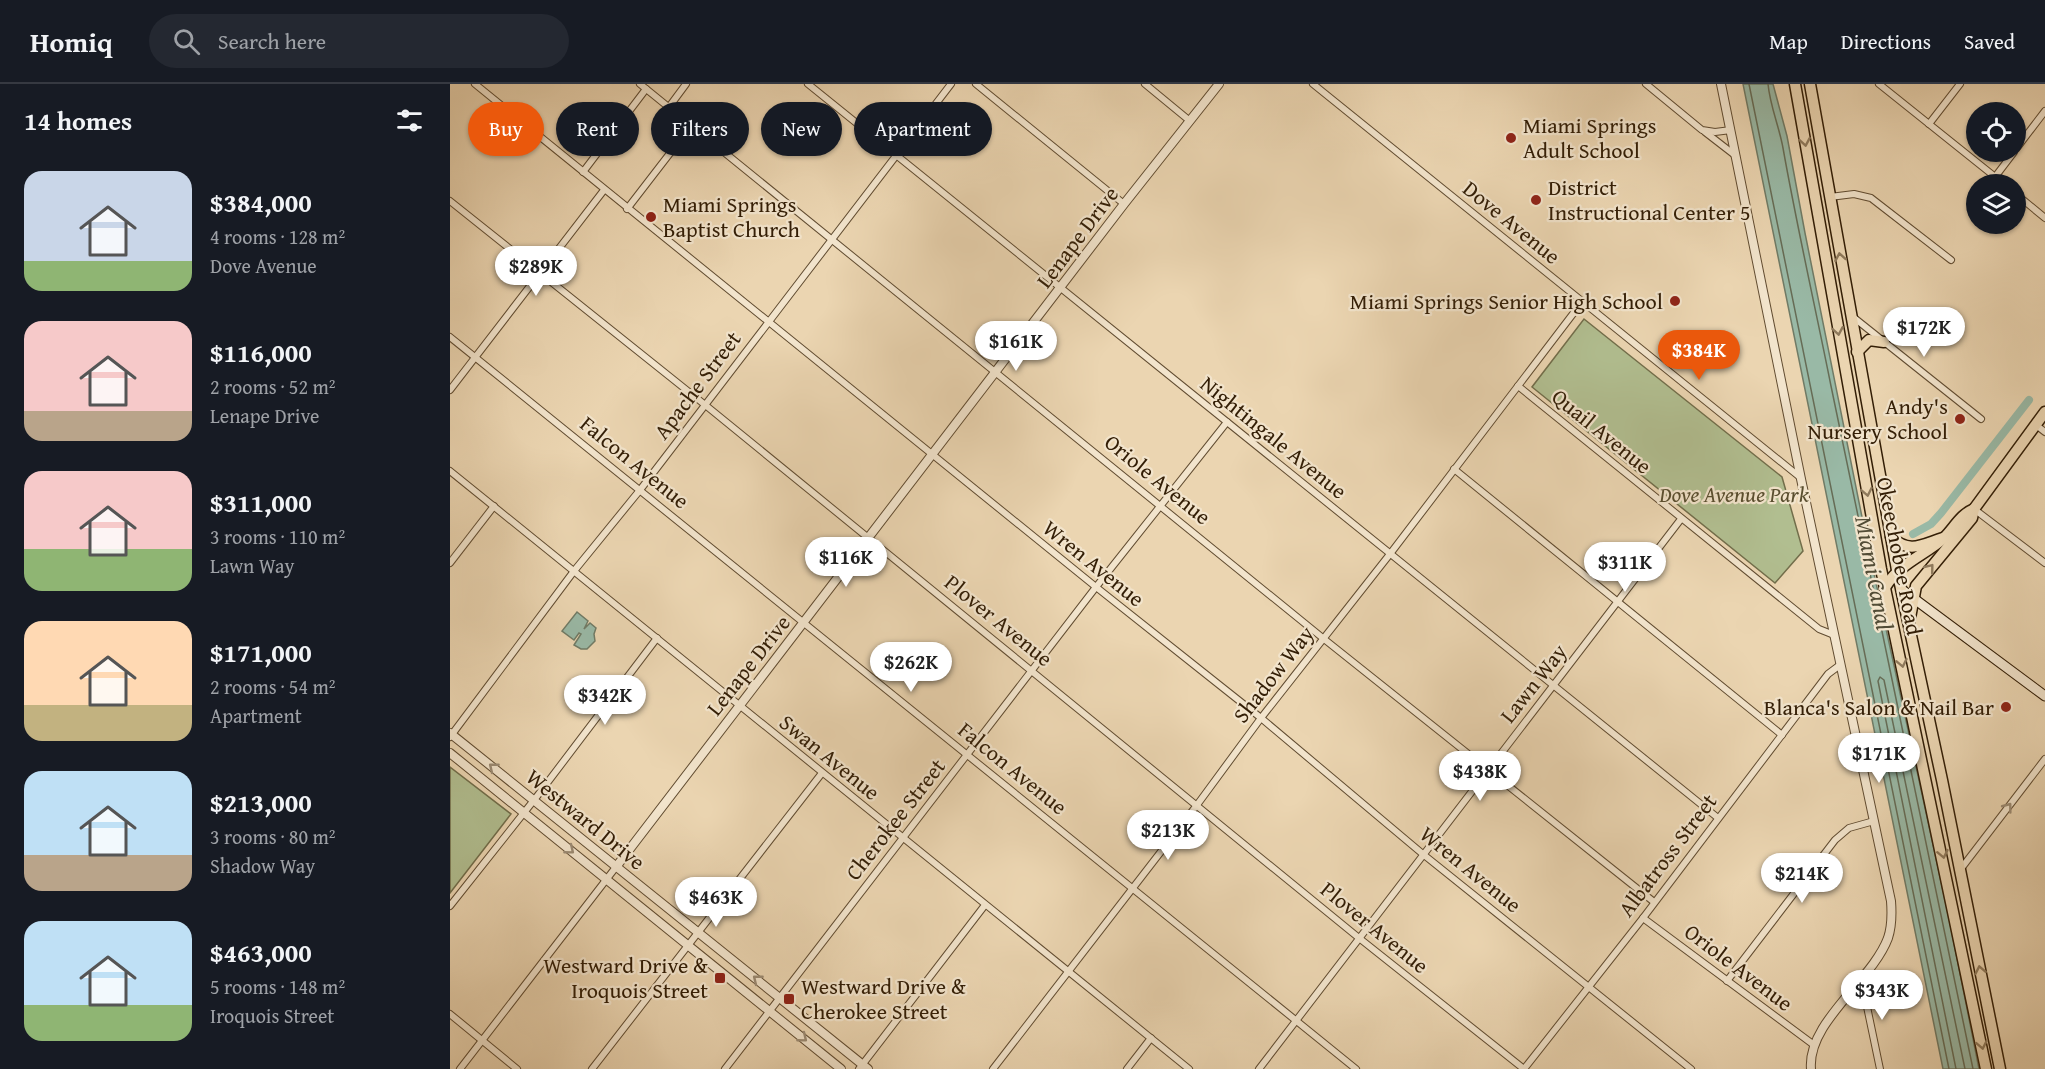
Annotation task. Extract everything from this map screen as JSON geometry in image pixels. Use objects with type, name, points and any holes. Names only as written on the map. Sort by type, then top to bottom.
[{"type":"main road","name":"Okeechobee Road","points":[[1795,84],[1881,569],[1888,583],[1986,1069]]},
{"type":"main road","name":"Okeechobee Road","points":[[1810,84],[1897,570],[2000,1069]]},
{"type":"main road","points":[[1810,170],[1830,197]]},
{"type":"main road","points":[[1831,290],[1842,307],[1851,315]]},
{"type":"main road","points":[[1857,352],[1869,340],[1884,342]]},
{"type":"main road","points":[[1909,627],[1913,598],[1920,580],[1972,518],[1974,509],[2045,412]]},
{"type":"main road","points":[[1974,509],[1964,514],[1943,538],[1897,570],[1888,583],[1901,589],[2045,696]]},
{"type":"main road","points":[[1891,537],[1899,544],[1911,548],[1943,538]]},
{"type":"street","name":"Wren Avenue","points":[[475,84],[1691,1069]]},
{"type":"street","name":"Oriole Avenue","points":[[640,84],[663,102]]},
{"type":"street","points":[[673,102],[686,84]]},
{"type":"street","name":"Nightingale Avenue","points":[[808,84],[854,122]]},
{"type":"street","name":"Apache Street","points":[[937,102],[951,84]]},
{"type":"street","points":[[976,84],[1124,204]]},
{"type":"street","points":[[1145,84],[1190,121]]},
{"type":"street","name":"Lenape Drive","points":[[460,1069],[1124,204],[1219,84]]},
{"type":"street","name":"Dove Avenue","points":[[1313,84],[1801,479]]},
{"type":"street","points":[[1646,84],[1736,156]]},
{"type":"street","points":[[1721,84],[1892,914],[1889,934],[1881,952],[1823,1028],[1811,1054],[1811,1068],[1802,1069]]},
{"type":"street","points":[[1879,84],[1991,174]]},
{"type":"street","points":[[1929,124],[1960,84]]},
{"type":"street","points":[[583,172],[646,89]]},
{"type":"street","points":[[2026,136],[2045,111]]},
{"type":"street","points":[[1702,130],[1716,132],[1731,130]]},
{"type":"street","points":[[627,208],[668,156]]},
{"type":"street","name":"Oriole Avenue","points":[[728,156],[997,371],[1324,639],[1654,902]]},
{"type":"street","name":"Apache Street","points":[[451,735],[574,571],[640,489],[894,156]]},
{"type":"street","name":"Nightingale Avenue","points":[[896,156],[1718,818]]},
{"type":"street","points":[[450,390],[604,190]]},
{"type":"street","points":[[1830,197],[1854,194],[1871,198],[1951,260]]},
{"type":"street","name":"Plover Avenue","points":[[450,201],[705,404],[1359,938],[1524,1069]]},
{"type":"street","points":[[2026,202],[2045,218]]},
{"type":"street","name":"Shadow Way","points":[[993,1069],[1197,805],[1260,718],[1390,554],[1582,302]]},
{"type":"street","points":[[1851,315],[1982,419]]},
{"type":"street","name":"Falcon Avenue","points":[[450,337],[1356,1069]]},
{"type":"street","name":"Quail Avenue","points":[[1518,386],[1818,630],[1834,635]]},
{"type":"street","name":"Cherokee Street","points":[[725,1069],[1096,587],[1227,422]]},
{"type":"street","points":[[2036,425],[2045,432]]},
{"type":"street","points":[[1454,469],[1782,735]]},
{"type":"street","name":"Swan Avenue","points":[[450,471],[1189,1069]]},
{"type":"street","points":[[450,563],[494,506]]},
{"type":"street","points":[[1974,509],[2045,563]]},
{"type":"street","name":"Lawn Way","points":[[1259,1069],[1681,519]]},
{"type":"street","points":[[450,906],[657,638]]},
{"type":"street","name":"Albatross Street","points":[[1524,1069],[1828,674],[1840,665]]},
{"type":"street","name":"Westward Drive","points":[[451,735],[780,998],[863,1068]]},
{"type":"street","name":"Westward Drive","points":[[450,753],[841,1069]]},
{"type":"street","points":[[1960,870],[2045,759]]},
{"type":"street","points":[[591,1069],[822,773]]},
{"type":"street","points":[[1727,981],[1834,840],[1849,828],[1874,821]]},
{"type":"street","points":[[863,1068],[985,905]]},
{"type":"street","name":"Oriole Avenue","points":[[1642,918],[1814,1045]]},
{"type":"street","points":[[1861,978],[1880,1069]]},
{"type":"street","points":[[450,1014],[517,1069]]},
{"type":"street","points":[[1127,1069],[1151,1038]]},
{"type":"green space","name":"Dove Avenue Park","points":[[1584,319],[1782,477],[1803,551],[1775,583],[1532,387]]},
{"type":"green space","points":[[450,767],[511,814],[450,893]]},
{"type":"water","points":[[1743,84],[1773,84],[1787,136],[1866,537],[1949,918],[1979,1069],[1943,1069]]},
{"type":"water","points":[[577,612],[588,621],[584,629],[590,623],[596,628],[595,641],[587,649],[574,645],[581,634],[579,633],[574,640],[562,631]]},
{"type":"waterway","points":[[1913,534],[1931,524],[1941,513],[2029,400]]},
{"type":"place","name":"Miami Springs Adult School","points":[[1511,138]]},
{"type":"place","name":"District Instructional Center 5","points":[[1536,200]]},
{"type":"place","name":"Miami Springs Baptist Church","points":[[651,217]]},
{"type":"place","name":"Miami Springs Senior High School","points":[[1675,301]]},
{"type":"place","name":"Andy's Nursery School","points":[[1960,419]]},
{"type":"place","name":"Blanca's Salon & Nail Bar","points":[[2006,707]]},
{"type":"place","name":"Westward Drive & Iroquois Street","points":[[720,978]]},
{"type":"place","name":"Westward Drive & Cherokee Street","points":[[789,999]]},
{"type":"water label","name":"Miami Canal","points":[[1874,573]]}]
